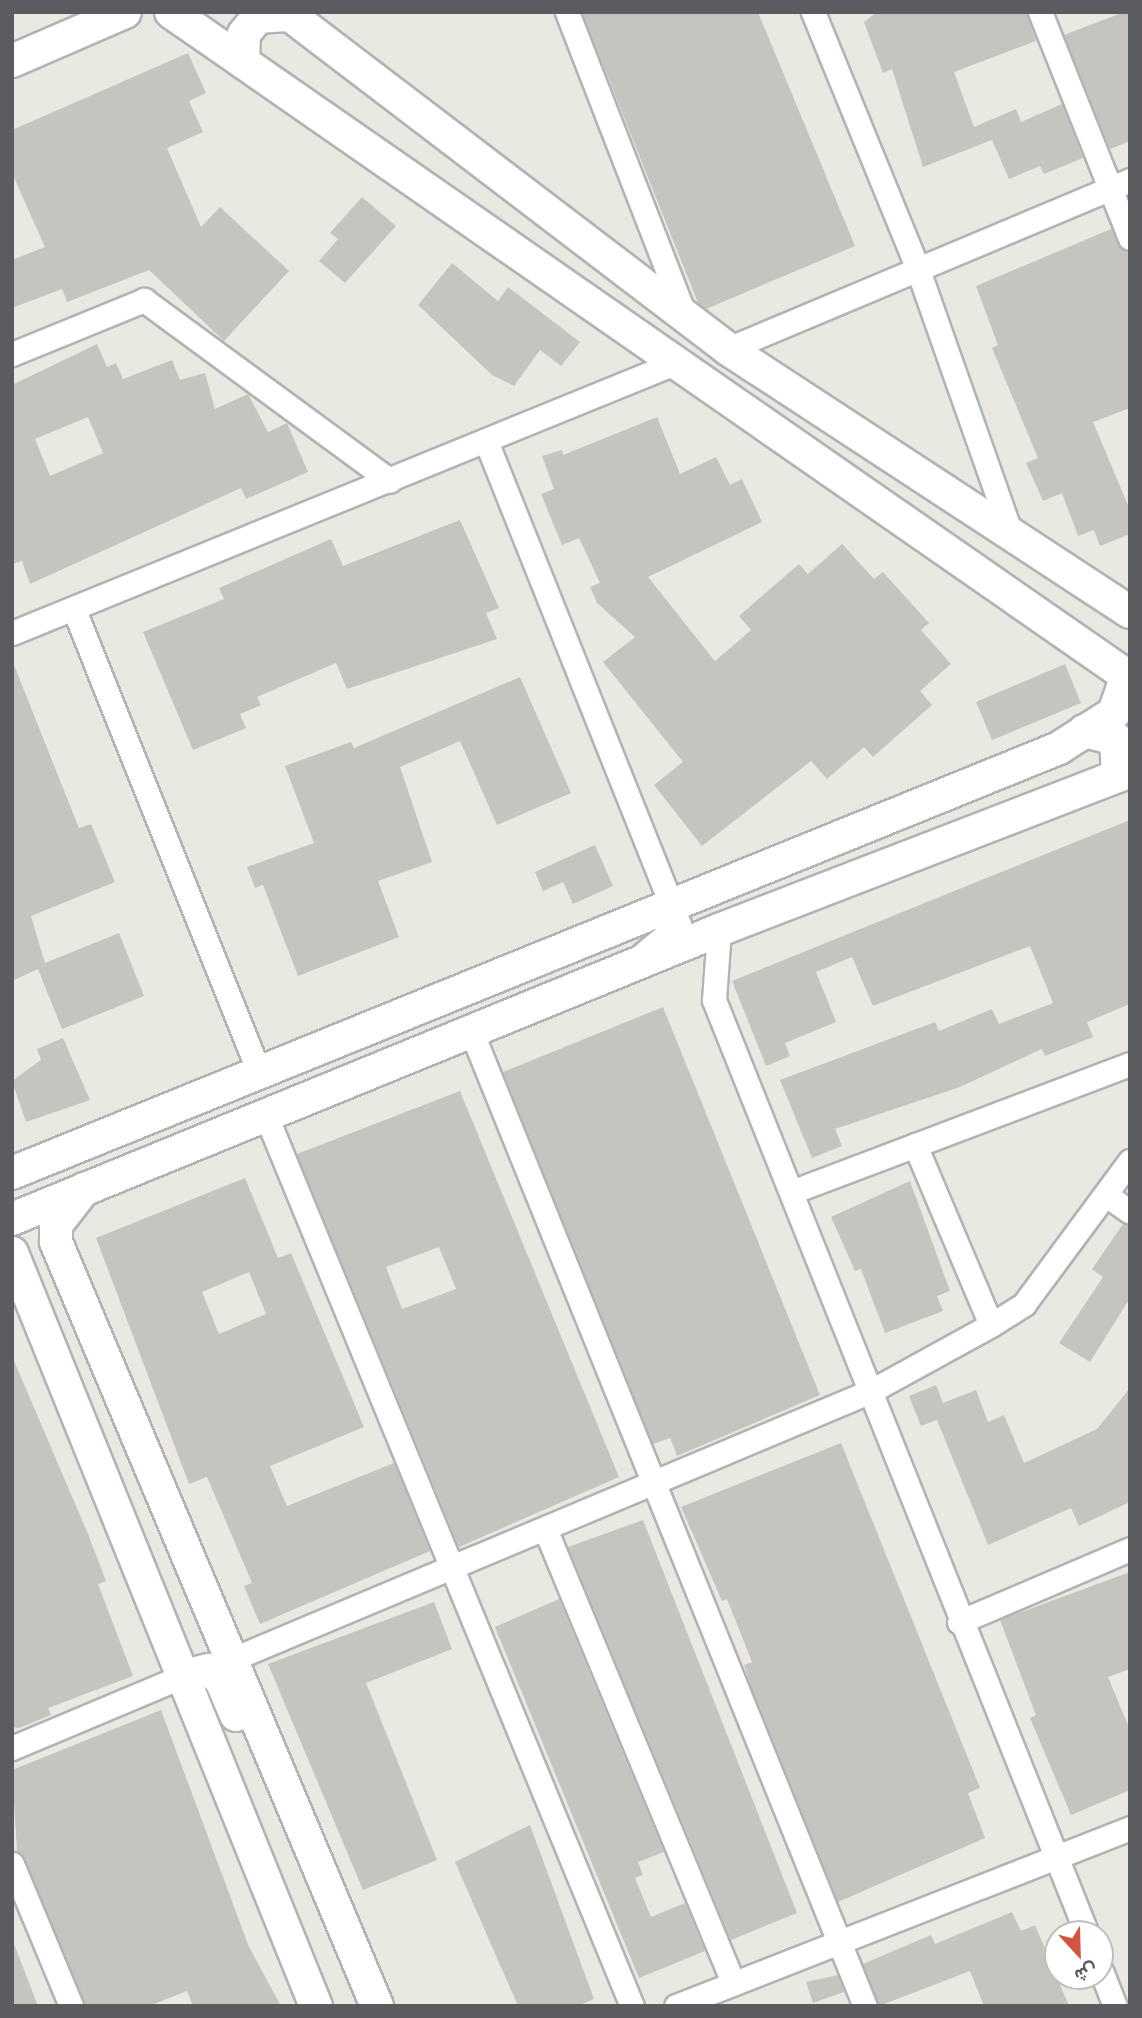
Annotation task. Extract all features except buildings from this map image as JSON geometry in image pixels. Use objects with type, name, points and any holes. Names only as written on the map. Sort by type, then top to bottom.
[{"type":"street","points":[[12,61],[125,12]]},
{"type":"street","points":[[13,1174],[64,1149],[260,1075],[670,901],[1059,748],[1114,713],[1129,677],[171,12]]},
{"type":"street","points":[[567,12],[686,318]]},
{"type":"street","points":[[813,12],[917,267],[1010,531]]},
{"type":"street","points":[[1040,12],[1120,184],[1130,238]]},
{"type":"street","points":[[243,62],[244,34],[258,18],[286,14],[728,349],[1130,612]]},
{"type":"street","points":[[728,349],[917,267],[1120,184]]},
{"type":"street","points":[[12,354],[144,300],[390,481]]},
{"type":"street","points":[[12,633],[75,612],[677,362]]},
{"type":"street","points":[[486,441],[679,924],[623,970]]},
{"type":"street","points":[[75,612],[260,1075]]},
{"type":"street","points":[[12,1219],[267,1118],[719,930],[1124,773],[1116,739],[1084,732]]},
{"type":"street","points":[[719,930],[714,1000],[794,1191],[959,1622],[1081,1920]]},
{"type":"street","points":[[472,1033],[865,2006]]},
{"type":"street","points":[[794,1191],[1130,1064]]},
{"type":"street","points":[[267,1118],[458,1569],[632,2006]]},
{"type":"street","points":[[915,1145],[991,1325]]},
{"type":"street","points":[[235,1658],[458,1569],[871,1391],[991,1325],[1024,1304],[1130,1161]]},
{"type":"street","points":[[85,1188],[56,1225],[56,1242],[78,1280],[377,2006]]},
{"type":"street","points":[[1106,1195],[1130,1212]]},
{"type":"street","points":[[12,1253],[316,2006]]},
{"type":"street","points":[[31,1301],[41,1284],[61,1276],[78,1280]]},
{"type":"street","points":[[546,1531],[734,1984]]},
{"type":"street","points":[[959,1622],[1130,1549]]},
{"type":"street","points":[[12,1748],[197,1668],[221,1679],[246,1740],[286,1786]]},
{"type":"street","points":[[676,2006],[1130,1828]]},
{"type":"street","points":[[12,1864],[71,2006]]}]
